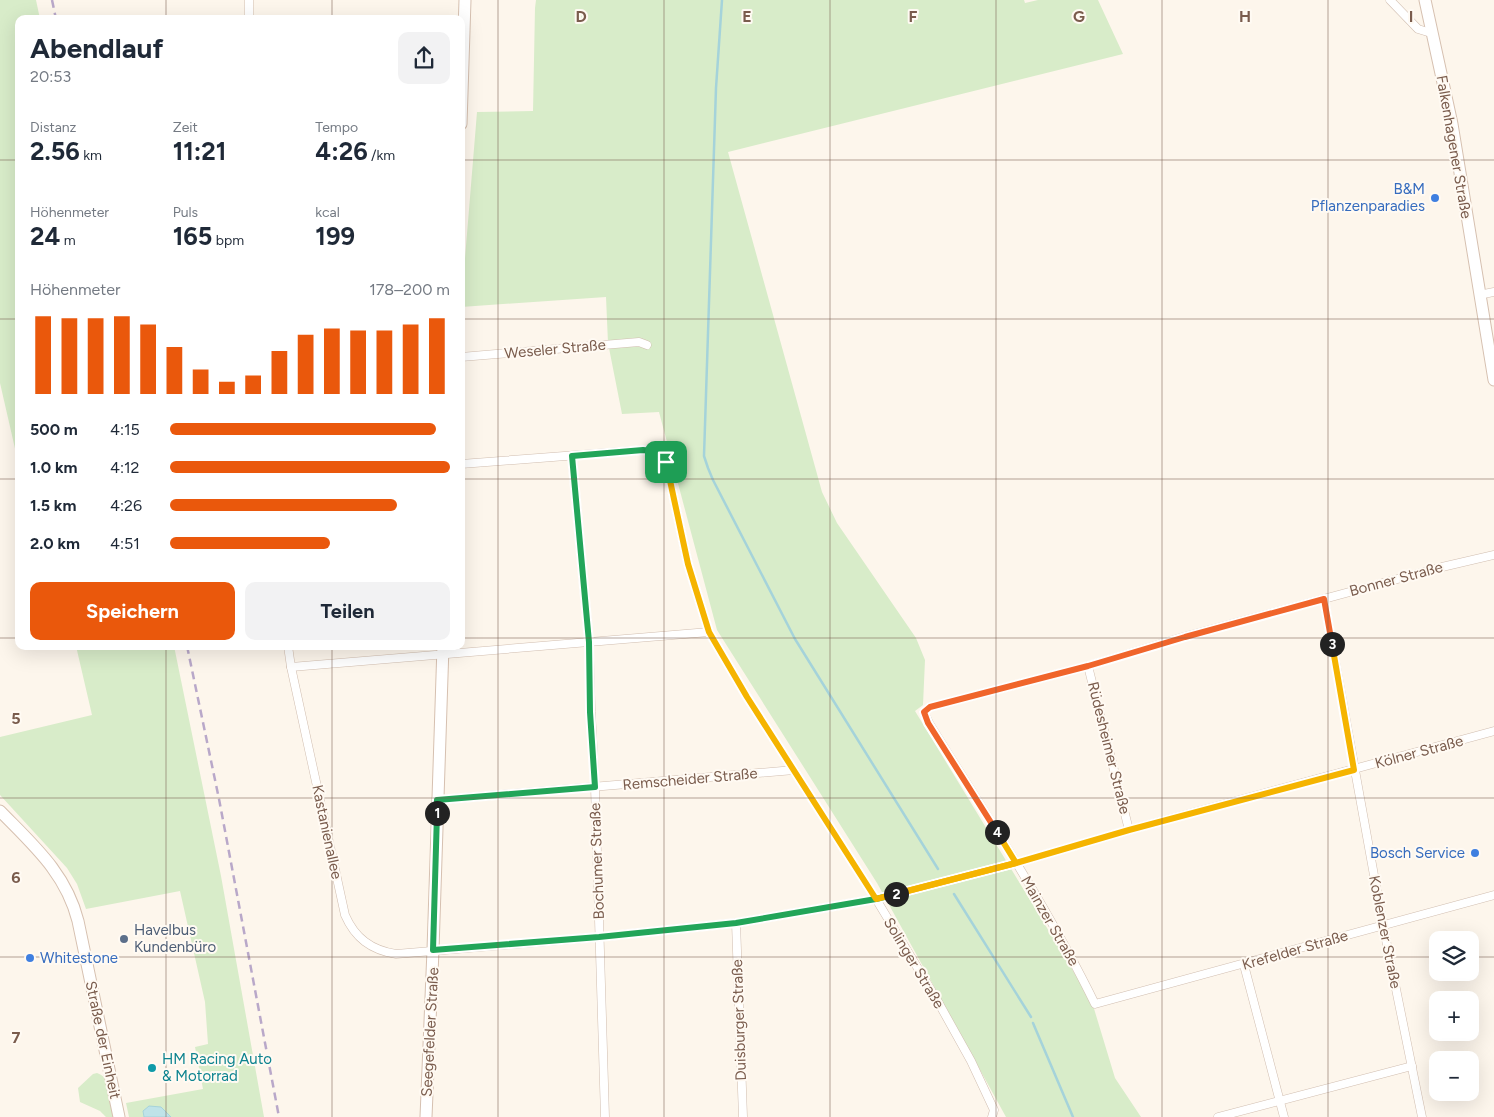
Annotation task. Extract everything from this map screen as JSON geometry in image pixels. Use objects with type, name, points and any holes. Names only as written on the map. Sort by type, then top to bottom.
[{"type":"street","points":[[248,0],[249,15]]},
{"type":"street","points":[[464,15],[465,0]]},
{"type":"street","points":[[1390,0],[1418,29],[1431,33]]},
{"type":"street","name":"Falkenhagener Straße","points":[[1425,0],[1452,124],[1494,380]]},
{"type":"street","points":[[1479,295],[1494,292]]},
{"type":"street","name":"Weseler Straße","points":[[465,357],[639,342],[648,345]]},
{"type":"street","name":"Solinger Straße","points":[[572,456],[643,450],[654,451],[663,456],[666,462],[688,564],[709,632],[747,697],[876,899],[937,1000],[971,1061],[994,1110],[992,1117]]},
{"type":"street","points":[[465,464],[572,456]]},
{"type":"street","name":"Bochumer Straße","points":[[572,456],[589,642],[604,1117]]},
{"type":"street","name":"Bonner Straße","points":[[924,712],[930,707],[1088,666],[1185,637],[1442,567],[1494,555]]},
{"type":"street","name":"Koblenzer Straße","points":[[1324,599],[1383,925],[1422,1117]]},
{"type":"street","points":[[465,649],[589,642],[709,632]]},
{"type":"street","name":"Kastanienallee","points":[[289,650],[345,915],[350,926],[358,937],[370,946],[383,952],[396,954],[433,950]]},
{"type":"street","points":[[291,667],[443,650]]},
{"type":"street","name":"Seegefelder Straße","points":[[426,1117],[443,650]]},
{"type":"street","name":"Rüdesheimer Straße","points":[[1088,666],[1129,830]]},
{"type":"street","name":"Mainzer Straße","points":[[924,712],[928,723],[1016,863],[1073,960],[1095,1004]]},
{"type":"street","name":"Kölner Straße","points":[[433,950],[599,937],[736,923],[876,899],[1016,863],[1129,830],[1494,731]]},
{"type":"street","name":"Remscheider Straße","points":[[437,800],[794,770]]},
{"type":"street","name":"Straße der Einheit","points":[[0,811],[49,862],[72,900],[119,1117]]},
{"type":"street","name":"Krefelder Straße","points":[[1095,1004],[1494,895]]},
{"type":"street","name":"Duisburger Straße","points":[[736,923],[743,1117]]},
{"type":"street","points":[[1244,964],[1284,1117]]},
{"type":"street","points":[[1218,1117],[1412,1066]]},
{"type":"green space","points":[[0,0],[36,0],[39,15],[15,15],[15,449],[0,383]]},
{"type":"green space","points":[[536,0],[1024,0],[1025,3],[1038,0],[1098,0],[1123,54],[728,152],[822,492],[837,523],[916,638],[925,660],[923,705],[915,711],[1092,1002],[1115,1078],[1141,1117],[1006,1117],[877,883],[717,630],[659,412],[622,414],[608,343],[606,297],[465,307],[465,258],[477,112],[533,111]]},
{"type":"green space","points":[[77,650],[175,650],[221,876],[264,1117],[171,1117],[161,1107],[143,1111],[144,1117],[129,1117],[126,1103],[203,1089],[195,1047],[208,1044],[205,1002],[180,891],[86,909],[77,884],[67,868],[0,795],[0,737],[92,715]]},
{"type":"green space","points":[[97,1073],[106,1080],[109,1086],[115,1117],[106,1117],[100,1111],[80,1102],[78,1088],[93,1074]]},
{"type":"water","points":[[149,1106],[161,1107],[171,1117],[144,1117],[143,1111]]},
{"type":"waterway","points":[[722,0],[716,88],[704,456],[713,480],[795,639],[938,869]]},
{"type":"waterway","points":[[954,894],[1031,1017]]},
{"type":"waterway","points":[[1033,1023],[1073,1117]]},
{"type":"railway","points":[[52,0],[55,15]]},
{"type":"railway","points":[[188,650],[219,799],[279,1117]]},
{"type":"place","name":"B&M Pflanzenparadies","points":[[1435,198]]},
{"type":"place","name":"Bosch Service","points":[[1475,853]]},
{"type":"place","name":"Havelbus Kundenbüro","points":[[124,939]]},
{"type":"place","name":"Whitestone","points":[[30,958]]},
{"type":"place","name":"HM Racing Auto & Motorrad","points":[[152,1068]]},
{"type":"route","points":[[666,462],[663,456],[654,451],[643,450],[572,456],[589,642],[590,712],[595,787],[437,800],[433,950],[599,937],[736,923],[876,899],[1016,863],[1129,830],[1354,770],[1324,599],[1088,666],[930,707],[924,712],[928,723],[1016,863],[946,881],[876,899],[747,697],[709,632],[688,564],[666,462]]}]
